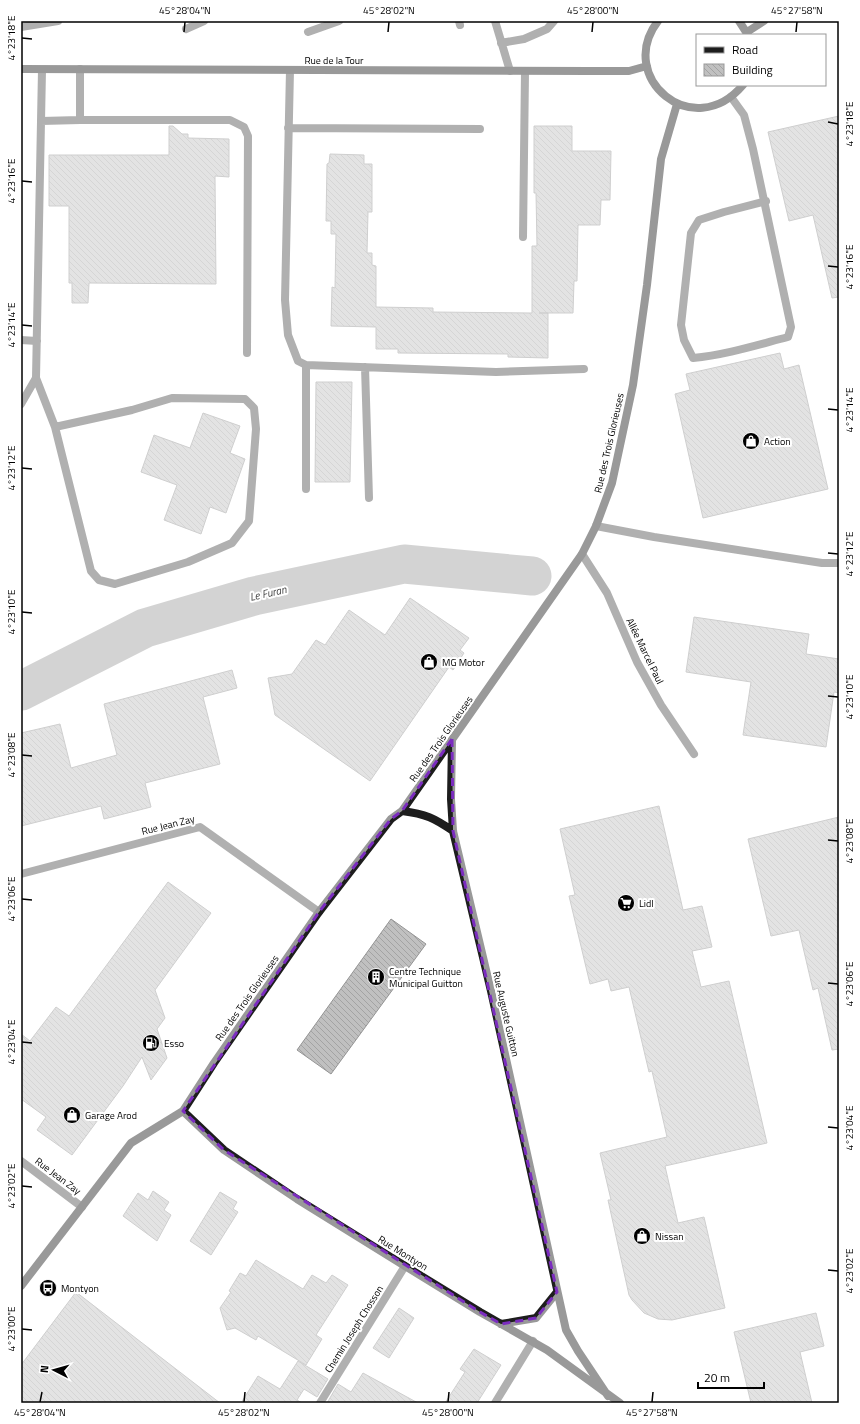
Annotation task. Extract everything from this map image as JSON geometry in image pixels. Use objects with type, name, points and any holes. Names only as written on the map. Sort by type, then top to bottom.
[{"type":"street","points":[[21,27],[58,21]]},
{"type":"street","points":[[186,29],[204,21]]},
{"type":"street","points":[[308,32],[339,21]]},
{"type":"street","points":[[495,21],[510,71]]},
{"type":"street","points":[[502,43],[524,39],[547,30],[554,21]]},
{"type":"street","points":[[658,21],[649,36],[646,51],[647,66],[653,82],[663,95],[677,104],[691,108],[705,108],[719,105],[731,97],[742,86]]},
{"type":"street","points":[[739,21],[747,34],[764,21]]},
{"type":"street","name":"Rue de la Tour","points":[[21,69],[525,72],[628,71],[647,66]]},
{"type":"street","points":[[80,69],[80,120]]},
{"type":"street","points":[[42,70],[36,378],[55,428],[91,571],[99,580],[115,584],[188,562],[232,543],[249,521],[256,429],[254,408],[245,398],[172,398],[132,410],[55,428]]},
{"type":"street","points":[[290,70],[285,300],[288,335],[298,361],[306,365],[496,372],[584,369]]},
{"type":"street","points":[[522,237],[525,72]]},
{"type":"street","points":[[731,97],[744,114],[766,202],[791,327],[788,337],[740,350],[693,358],[684,340],[681,325],[692,233],[699,220],[724,212],[766,202]]},
{"type":"street","name":"Rue des Trois Glorieuses","points":[[21,1286],[132,1143],[183,1111],[214,1062],[319,912],[391,819],[402,811],[582,554],[596,526],[612,483],[632,385],[647,285],[661,159],[677,104]]},
{"type":"street","points":[[41,121],[230,120],[244,127],[248,136],[247,353]]},
{"type":"street","points":[[288,128],[480,129]]},
{"type":"street","points":[[21,340],[37,341]]},
{"type":"street","points":[[306,365],[306,489]]},
{"type":"street","points":[[365,367],[368,498]]},
{"type":"street","points":[[21,404],[36,378]]},
{"type":"street","points":[[596,526],[661,538],[808,561],[839,563]]},
{"type":"street","name":"Allée Marcel Paul","points":[[582,554],[607,593],[637,662],[660,705],[694,754]]},
{"type":"street","name":"Rue Auguste Guitton","points":[[452,739],[451,799],[454,831],[566,1330],[608,1396]]},
{"type":"street","points":[[402,811],[431,817],[454,831]]},
{"type":"street","name":"Rue Jean Zay","points":[[21,874],[200,827],[319,912]]},
{"type":"street","name":"Rue Montyon","points":[[183,1111],[224,1150],[297,1199],[501,1324],[534,1341],[608,1396],[620,1403]]},
{"type":"street","name":"Rue Jean Zay","points":[[21,1161],[82,1207]]},
{"type":"street","name":"Chemin Joseph Chosson","points":[[320,1403],[405,1266]]},
{"type":"street","points":[[501,1324],[536,1318],[557,1292]]},
{"type":"street","points":[[495,1403],[534,1341]]},
{"type":"highlighted area","points":[[452,739],[453,831],[557,1292],[536,1318],[501,1324],[480,1312],[224,1150],[183,1111],[319,912],[391,819],[402,811]]},
{"type":"building","points":[[839,116],[839,297],[832,298],[813,215],[789,221],[768,132]]},
{"type":"building","points":[[169,126],[173,126],[182,134],[188,134],[188,138],[229,139],[229,177],[215,176],[216,284],[89,283],[88,303],[72,303],[72,283],[69,283],[69,206],[49,206],[49,155],[169,155]]},
{"type":"building","points":[[534,126],[572,126],[572,151],[611,151],[610,200],[601,200],[600,225],[578,225],[577,281],[574,281],[573,313],[548,313],[548,358],[508,357],[508,354],[398,353],[398,349],[376,349],[376,327],[331,326],[332,287],[335,288],[336,234],[331,234],[331,221],[326,221],[327,164],[329,163],[330,154],[364,155],[364,164],[372,164],[372,212],[368,212],[367,253],[372,253],[372,265],[376,266],[376,307],[433,308],[433,312],[532,313],[532,246],[537,246],[536,193],[534,193]]},
{"type":"building","name":"Action","points":[[780,353],[784,369],[799,365],[828,489],[703,518],[675,394],[690,390],[686,374]]},
{"type":"building","points":[[316,382],[352,382],[350,482],[315,482]]},
{"type":"building","points":[[203,413],[240,426],[230,453],[245,459],[226,513],[210,507],[201,534],[164,520],[177,485],[141,472],[154,435],[190,448]]},
{"type":"building","points":[[410,598],[469,638],[460,650],[464,653],[453,670],[449,667],[370,781],[275,715],[268,678],[292,674],[316,640],[325,645],[349,610],[385,635]]},
{"type":"building","points":[[694,617],[809,634],[806,654],[839,659],[839,693],[834,692],[826,747],[743,735],[751,682],[686,672]]},
{"type":"building","points":[[232,670],[237,688],[203,697],[220,764],[145,783],[151,807],[104,819],[101,806],[21,826],[21,733],[60,724],[71,768],[117,755],[104,704]]},
{"type":"building","points":[[659,806],[683,910],[702,906],[712,947],[692,951],[701,987],[729,981],[767,1143],[665,1166],[678,1223],[704,1217],[725,1308],[672,1320],[658,1319],[644,1313],[629,1295],[608,1200],[611,1200],[600,1153],[667,1137],[652,1071],[649,1072],[629,987],[611,991],[608,979],[590,984],[569,896],[575,895],[560,829]]},
{"type":"building","points":[[839,817],[839,1049],[832,1050],[818,988],[813,990],[799,930],[771,936],[748,839]]},
{"type":"building","points":[[168,882],[211,913],[155,990],[165,1018],[157,1029],[167,1058],[151,1080],[142,1057],[123,1086],[72,1155],[37,1130],[46,1117],[21,1099],[21,1034],[30,1041],[56,1007],[69,1016]]},
{"type":"building","name":"Centre Technique Municipal Guitton","points":[[391,919],[426,944],[331,1074],[297,1050]]},
{"type":"building","points":[[153,1191],[169,1202],[164,1210],[171,1215],[157,1241],[123,1216],[138,1193],[148,1200]]},
{"type":"building","points":[[220,1192],[237,1202],[233,1209],[238,1212],[211,1255],[190,1241]]},
{"type":"building","points":[[256,1260],[303,1289],[312,1275],[326,1283],[332,1275],[348,1285],[316,1335],[322,1339],[306,1365],[258,1336],[256,1340],[235,1328],[227,1330],[220,1308],[231,1292],[229,1291],[240,1273],[246,1276]]},
{"type":"building","points":[[76,1292],[220,1403],[21,1403],[21,1365]]},
{"type":"building","points":[[399,1308],[414,1318],[389,1358],[373,1348]]},
{"type":"building","points":[[816,1313],[824,1346],[800,1352],[812,1403],[751,1403],[734,1332]]},
{"type":"building","points":[[474,1349],[501,1365],[477,1403],[445,1403],[465,1372],[460,1369]]},
{"type":"building","points":[[298,1361],[328,1379],[317,1397],[304,1389],[297,1400],[302,1403],[241,1403],[258,1376],[280,1389]]},
{"type":"building","points":[[363,1373],[418,1403],[327,1403],[338,1384],[351,1392]]},
{"type":"waterway","name":"Le Furan","points":[[21,691],[145,628],[254,596],[404,564],[532,576]]},
{"type":"place","name":"Action","points":[[751,441]]},
{"type":"place","name":"MG Motor","points":[[429,662]]},
{"type":"place","name":"Lidl","points":[[626,903]]},
{"type":"place","name":"Centre Technique Municipal Guitton","points":[[376,977]]},
{"type":"place","name":"Esso","points":[[151,1043]]},
{"type":"place","name":"Garage Arod","points":[[72,1115]]},
{"type":"place","name":"Nissan","points":[[642,1236]]},
{"type":"place","name":"Montyon","points":[[48,1288]]}]
